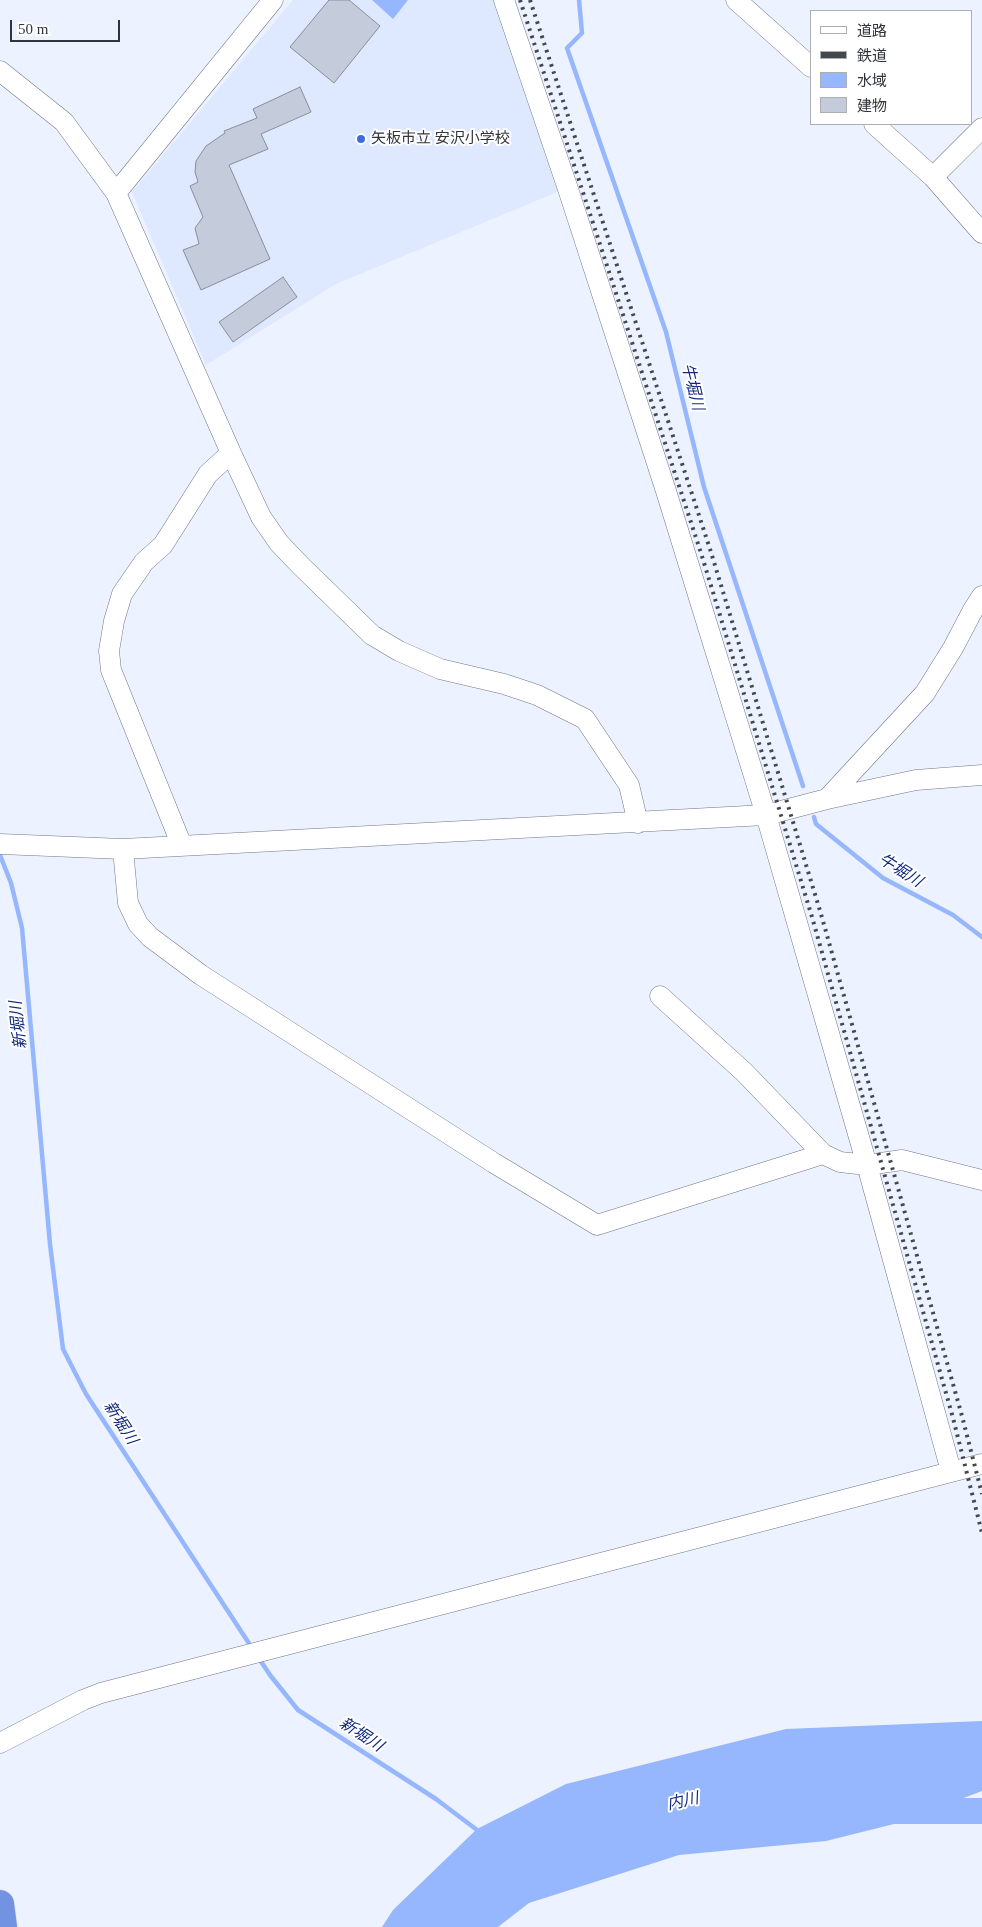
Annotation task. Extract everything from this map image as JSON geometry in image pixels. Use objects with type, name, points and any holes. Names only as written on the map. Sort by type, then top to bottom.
[{"type":"highway","points":[[0,1904],[3,1927]]},
{"type":"street","points":[[116,193],[273,0]]},
{"type":"street","points":[[504,0],[568,189],[666,491],[766,815],[867,1165],[951,1471]]},
{"type":"street","points":[[736,0],[810,66]]},
{"type":"street","points":[[0,71],[64,122],[116,193],[230,453],[261,517],[279,543],[300,566],[372,635],[399,651],[440,669],[504,684],[537,695],[585,718],[629,785],[638,823]]},
{"type":"street","points":[[875,125],[933,177],[982,233]]},
{"type":"street","points":[[933,177],[982,128]]},
{"type":"street","points":[[182,846],[111,670],[109,650],[114,621],[122,594],[144,562],[163,545],[208,474],[230,453]]},
{"type":"street","points":[[827,799],[925,693],[954,648],[982,596]]},
{"type":"street","points":[[6,844],[123,849],[766,815],[827,799],[916,780],[982,775]]},
{"type":"street","points":[[123,849],[128,903],[138,924],[150,937],[201,975],[494,1163],[597,1225],[823,1154]]},
{"type":"street","points":[[660,996],[744,1072],[823,1154],[840,1162],[867,1165],[902,1160],[982,1180]]},
{"type":"street","points":[[0,1743],[83,1700],[101,1693],[982,1464]]},
{"type":"shaded area","name":"矢板市立 安沢小学校","points":[[293,0],[497,0],[562,190],[336,284],[206,365],[132,192]]},
{"type":"water","points":[[372,0],[408,0],[393,19]]},
{"type":"water","points":[[982,1721],[982,1791],[898,1823],[826,1841],[679,1855],[529,1903],[498,1927],[382,1927],[393,1910],[477,1829],[566,1784],[786,1729]]},
{"type":"building","points":[[329,0],[349,0],[380,26],[334,83],[290,47]]},
{"type":"building","points":[[300,87],[311,112],[261,134],[268,149],[229,165],[270,259],[201,290],[183,250],[199,244],[195,228],[203,217],[190,186],[198,182],[195,172],[196,161],[206,146],[225,133],[224,131],[257,118],[253,109]]},
{"type":"building","points":[[283,277],[297,297],[233,342],[219,322]]},
{"type":"waterway","name":"牛堀川","points":[[579,0],[582,33],[567,48],[666,332],[704,487],[803,786]]},
{"type":"waterway","name":"牛堀川","points":[[814,817],[816,824],[883,878],[953,915],[982,937]]},
{"type":"waterway","name":"新堀川","points":[[0,855],[11,883],[22,928],[50,1244],[63,1349],[86,1394],[252,1648]]},
{"type":"waterway","name":"新堀川","points":[[258,1657],[298,1710],[436,1799],[481,1833]]},
{"type":"waterway","name":"内川","points":[[896,1811],[982,1811]]},
{"type":"railway","points":[[520,0],[701,553],[812,917],[953,1418],[982,1533]]},
{"type":"railway","points":[[530,0],[710,549],[821,914],[962,1416],[982,1494]]},
{"type":"place","name":"矢板市立 安沢小学校","points":[[361,139]]}]
